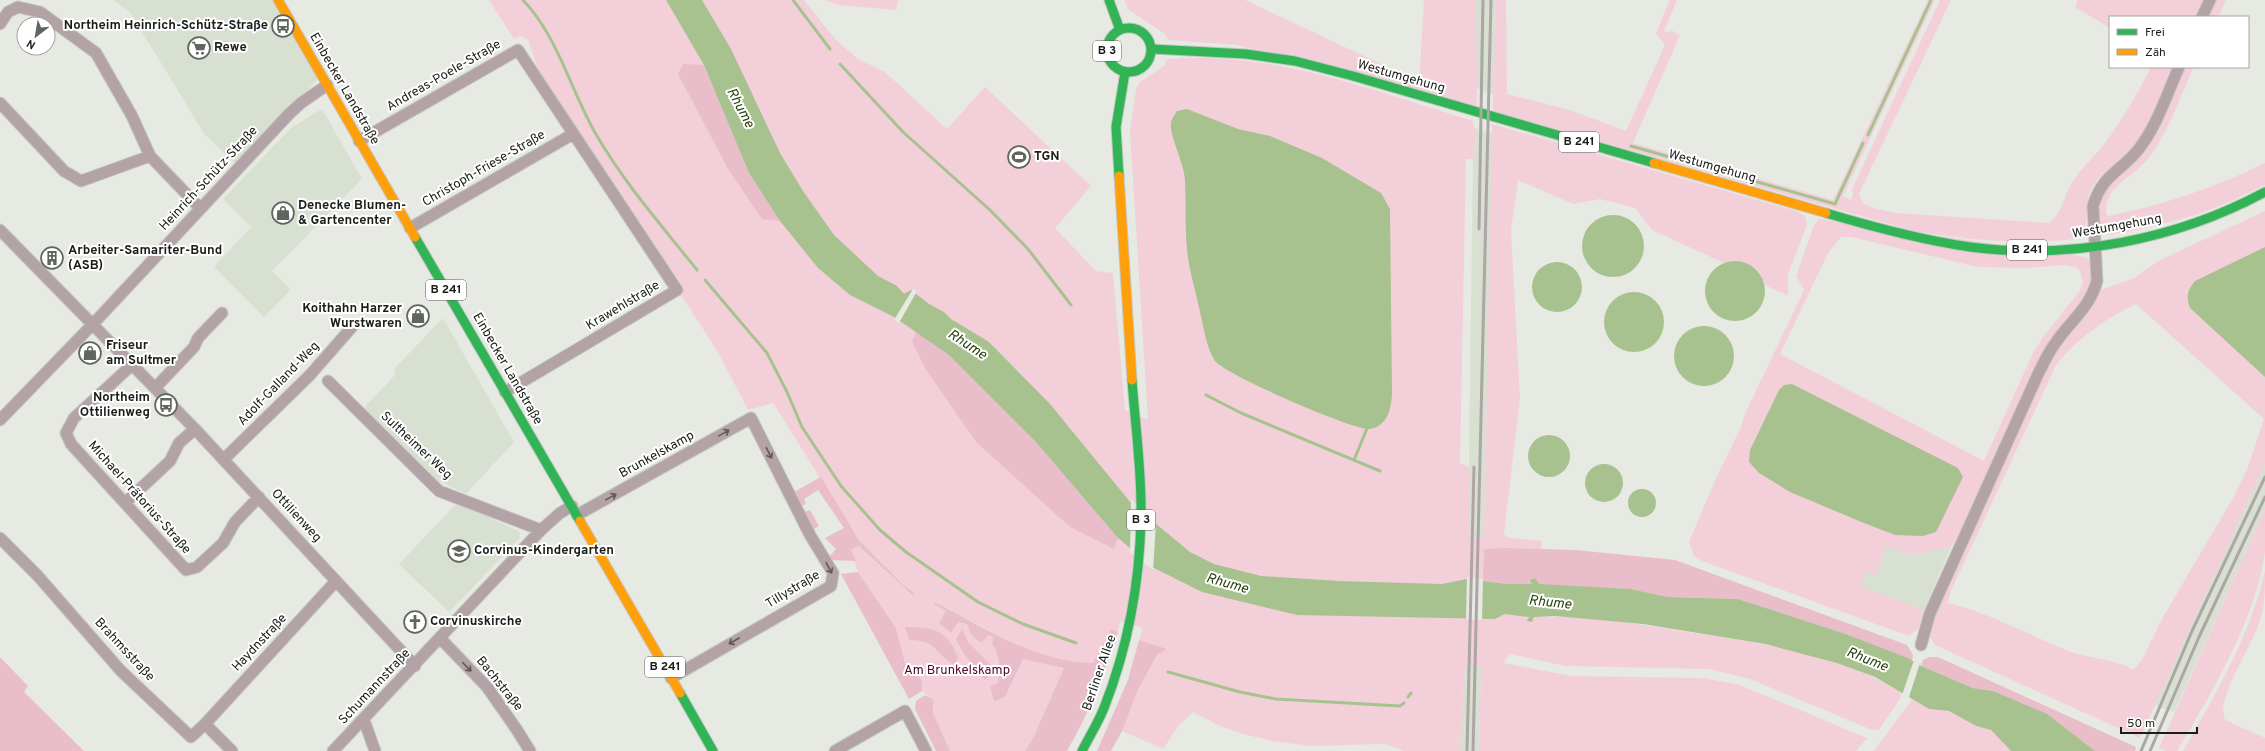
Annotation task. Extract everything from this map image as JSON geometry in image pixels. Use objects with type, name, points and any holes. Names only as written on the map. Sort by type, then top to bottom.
[{"type":"main road","name":"Einbecker Landstraße","points":[[278,0],[713,751]]},
{"type":"main road","name":"B 3","points":[[1109,0],[1120,30]]},
{"type":"main road","name":"B 3","points":[[1132,28],[1144,33],[1150,43],[1151,49],[1150,58],[1142,68],[1134,72],[1125,72],[1113,65],[1107,52],[1110,39],[1120,30],[1132,28]]},
{"type":"main road","name":"Westumgehung","points":[[1151,49],[1230,52],[1261,55],[1306,64],[1921,238],[1981,248],[2023,250],[2094,246],[2148,236],[2186,226],[2224,213],[2265,192]]},
{"type":"main road","name":"Berliner Allee","points":[[1082,751],[1103,709],[1130,624],[1139,561],[1141,514],[1136,415],[1116,127],[1125,72]]},
{"type":"street","points":[[2202,16],[2210,0]]},
{"type":"street","points":[[0,24],[8,12],[18,7],[40,12],[96,53],[132,116],[150,156],[200,208]]},
{"type":"street","name":"Andreas-Poele-Straße","points":[[359,141],[518,50],[573,134]]},
{"type":"street","points":[[1921,645],[1930,613],[2038,372],[2053,346],[2078,317],[2094,292],[2097,281],[2092,206],[2096,196],[2107,178],[2132,155],[2144,140],[2179,68]]},
{"type":"street","name":"Heinrich-Schütz-Straße","points":[[0,420],[93,324],[289,114],[301,103],[327,85]]},
{"type":"street","points":[[0,103],[64,171],[81,181],[150,156]]},
{"type":"street","name":"Christoph-Friese-Straße","points":[[410,228],[573,134]]},
{"type":"street","name":"Krawehlstraße","points":[[505,392],[677,290],[573,134]]},
{"type":"street","name":"Ottilienweg","points":[[0,230],[133,364],[224,459],[415,666]]},
{"type":"street","points":[[155,388],[194,347],[198,338],[222,313]]},
{"type":"street","name":"Adolf-Galland-Weg","points":[[224,459],[310,375],[352,327]]},
{"type":"street","name":"Michael-Prätorius-Straße","points":[[133,364],[74,418],[66,433],[71,444],[186,570],[197,567],[223,544],[235,522],[259,497]]},
{"type":"street","name":"Sultheimer Weg","points":[[328,382],[440,491],[541,530]]},
{"type":"street","name":"Brunkelskamp","points":[[574,511],[752,418]]},
{"type":"street","name":"Tillystraße","points":[[671,678],[831,586],[833,573],[810,534],[752,418]]},
{"type":"street","points":[[125,503],[170,461],[179,443],[195,429]]},
{"type":"street","name":"Schumannstraße","points":[[333,751],[415,666],[541,530],[560,513],[574,511]]},
{"type":"street","name":"Brahmsstraße","points":[[0,538],[37,575],[121,671],[191,737],[205,724]]},
{"type":"street","name":"Haydnstraße","points":[[205,724],[336,581]]},
{"type":"street","name":"Bachstraße","points":[[440,638],[487,687],[530,751]]},
{"type":"street","points":[[835,751],[905,711],[926,751]]},
{"type":"street","points":[[364,720],[374,751]]},
{"type":"street","points":[[205,724],[232,751]]},
{"type":"shaded area","points":[[113,0],[280,0],[323,74],[236,164],[205,135],[130,12]]},
{"type":"shaded area","points":[[1476,0],[1496,0],[1494,95],[1476,88]]},
{"type":"shaded area","points":[[683,64],[704,65],[749,173],[780,221],[762,219],[728,169],[678,74]]},
{"type":"shaded area","name":"Denecke Blumen- & Gartencenter","points":[[322,109],[362,179],[272,271],[291,289],[264,317],[214,267],[251,227],[223,199],[291,128]]},
{"type":"shaded area","points":[[1477,129],[1493,134],[1484,538],[1468,537],[1473,159]]},
{"type":"shaded area","points":[[443,318],[514,442],[466,494],[431,477],[364,408],[396,374],[394,369]]},
{"type":"shaded area","points":[[916,332],[949,355],[1036,442],[1118,538],[1114,549],[1070,527],[976,442],[925,368],[912,341]]},
{"type":"shaded area","points":[[2265,463],[2265,509],[2174,712],[2154,705]]},
{"type":"shaded area","points":[[821,477],[859,540],[904,586],[914,592],[913,596],[859,546],[851,550],[856,561],[832,560],[830,556],[836,549],[825,538],[844,528],[818,490],[804,499],[806,504],[802,506],[794,492]]},
{"type":"shaded area","name":"Corvinus-Kindergarten","points":[[457,503],[519,531],[520,538],[449,612],[399,564]]},
{"type":"shaded area","points":[[810,510],[819,526],[814,529],[804,512]]},
{"type":"shaded area","points":[[1886,546],[1911,555],[1951,547],[1924,610],[1858,587],[1867,572],[1877,575]]},
{"type":"shaded area","points":[[1503,548],[1575,550],[1675,560],[1907,645],[1913,655],[1912,661],[1843,633],[1738,599],[1668,597],[1631,589],[1506,584],[1483,581],[1484,549]]},
{"type":"shaded area","points":[[858,572],[896,628],[905,663],[922,680],[922,691],[909,699],[841,574]]},
{"type":"shaded area","points":[[935,602],[1011,642],[1051,657],[1072,661],[1093,663],[1111,629],[1118,632],[1096,693],[1067,751],[1025,751],[1033,738],[1064,668],[1023,659],[1005,697],[994,701],[990,686],[998,683],[999,667],[997,653],[992,644],[993,637],[989,635],[981,643],[971,635],[967,624],[958,622],[951,633],[939,623],[946,611],[934,604]]},
{"type":"shaded area","points":[[905,627],[931,629],[944,635],[954,648],[958,658],[955,665],[942,656],[931,645],[919,641],[909,640]]},
{"type":"shaded area","points":[[962,629],[968,642],[992,666],[991,673],[985,680],[959,646],[956,639]]},
{"type":"shaded area","points":[[1139,640],[1167,649],[1157,655],[1138,690],[1122,731],[1111,751],[1097,751],[1128,680]]},
{"type":"shaded area","points":[[0,657],[28,686],[24,692],[84,751],[0,751]]},
{"type":"shaded area","points":[[1930,657],[1938,657],[2136,747],[2135,751],[2095,751],[2082,741],[1993,691],[1973,688],[1921,666],[1923,660]]},
{"type":"shaded area","points":[[1465,665],[1481,666],[1479,751],[1460,751]]},
{"type":"shaded area","points":[[925,695],[933,699],[933,713],[950,751],[936,751],[915,709],[916,701]]},
{"type":"green space","name":"Am Brunkelskamp","points":[[489,0],[804,0],[835,39],[858,59],[885,72],[947,129],[985,87],[1091,186],[1055,228],[1096,271],[1113,273],[1125,410],[1148,420],[1130,131],[1136,89],[1139,83],[1164,66],[1167,59],[1207,58],[1246,61],[1323,75],[1473,121],[1474,127],[1477,129],[1473,159],[1466,159],[1460,463],[1469,467],[1469,537],[1484,537],[1492,124],[1796,211],[1805,216],[1807,225],[1788,274],[1788,296],[1767,286],[1761,275],[1754,267],[1740,262],[1724,263],[1652,230],[1635,208],[1600,199],[1573,204],[1518,180],[1511,230],[1520,398],[1504,534],[1510,538],[1542,541],[1535,617],[1553,616],[1590,618],[1627,622],[1738,640],[1794,651],[1849,667],[1875,678],[1900,692],[1901,697],[1879,730],[1872,730],[1750,679],[1709,669],[1565,666],[1510,654],[1503,663],[1572,676],[1704,678],[1740,685],[1867,738],[1856,751],[1479,751],[1481,666],[1465,665],[1460,751],[1404,751],[1384,744],[1311,746],[1272,741],[1220,726],[1193,712],[1179,725],[1163,749],[1122,731],[1138,690],[1157,655],[1166,649],[1139,640],[1143,628],[1120,621],[1118,632],[1111,630],[1093,663],[1079,663],[1028,651],[935,602],[934,604],[946,611],[951,633],[958,622],[967,624],[971,635],[981,643],[989,635],[993,637],[992,644],[999,654],[1000,667],[998,683],[1005,697],[1023,658],[1064,668],[1033,738],[1025,751],[950,751],[933,713],[933,699],[922,691],[922,680],[905,663],[896,628],[858,572],[851,550],[859,546],[912,596],[914,592],[904,586],[859,540],[773,403],[748,410],[718,352],[681,295],[679,280],[659,257],[539,72],[528,40],[520,36],[514,39]]},
{"type":"green space","points":[[825,0],[898,0],[896,10],[838,5]]},
{"type":"green space","points":[[1124,0],[1245,0],[1419,82],[1424,0],[1476,0],[1477,106],[1237,45],[1168,40],[1165,34],[1129,10]]},
{"type":"green space","points":[[1496,0],[1506,0],[1507,94],[1570,110],[1626,131],[1665,45],[1656,33],[1670,0],[1677,0],[1664,31],[1669,33],[1671,30],[1680,35],[1633,143],[1833,200],[1928,0],[1935,0],[1843,196],[1851,200],[1853,193],[1852,189],[1940,0],[1951,0],[1859,194],[1864,204],[1873,208],[1895,213],[2049,223],[2058,212],[2070,187],[2084,166],[2105,143],[2118,125],[2150,68],[2173,68],[2156,108],[2133,147],[2096,182],[2092,188],[2089,195],[2087,220],[2082,233],[2077,239],[2057,241],[1995,241],[1914,231],[1493,111]]},
{"type":"green space","points":[[2078,0],[2205,0],[2197,16],[2109,16],[2109,27],[2075,7]]},
{"type":"green space","points":[[2215,0],[2226,0],[2218,16],[2207,16]]},
{"type":"green space","points":[[2183,68],[2194,68],[2161,140],[2147,160],[2119,184],[2108,198],[2106,207],[2107,216],[2148,207],[2188,195],[2208,188],[2265,163],[2265,185],[2223,205],[2191,216],[2136,230],[2109,235],[2104,233],[2100,228],[2097,217],[2103,190],[2121,172]]},
{"type":"green space","points":[[2265,211],[2265,463],[2140,738],[1935,645],[1930,637],[1938,608],[2030,402],[2055,352],[2092,308],[2101,290],[2134,278],[2160,260]],"holes":[[[2136,304],[2264,419],[2248,467],[2233,498],[2163,617],[2142,660],[2133,670],[2111,661],[2071,652],[1980,613],[1948,603],[1950,593],[2056,365],[2082,338],[2114,316]]]},
{"type":"green space","points":[[1819,219],[2079,256],[2085,257],[2091,262],[2093,279],[2089,293],[2034,371],[1958,538],[1951,547],[1911,555],[1886,546],[1877,575],[1867,572],[1859,586],[1924,610],[1918,629],[1909,636],[1702,561],[1694,556],[1689,542],[1716,478],[1742,425],[1744,416],[1804,290],[1796,276],[1814,225]],"holes":[[[1841,237],[1851,237],[1978,267],[2026,268],[2065,265],[2076,267],[2080,271],[2083,283],[2079,292],[2043,337],[2033,353],[1984,461],[1780,354],[1828,253]]]},
{"type":"green space","points":[[2265,509],[2265,551],[2261,576],[2243,628],[2218,680],[2177,751],[2166,751],[2159,748]]},
{"type":"green space","points":[[2265,571],[2265,589],[2261,617],[2252,640],[2230,686],[2223,712],[2225,720],[2265,738],[2265,751],[2183,751],[2231,664],[2259,595]]},
{"type":"green space","points":[[1912,699],[1929,709],[1949,711],[1976,726],[1991,730],[2011,751],[1874,751]]},
{"type":"water","name":"Rhume","points":[[666,0],[702,0],[731,49],[780,153],[803,191],[834,235],[878,276],[897,286],[904,294],[911,290],[929,304],[944,312],[951,319],[989,342],[1050,404],[1131,503],[1190,552],[1214,564],[1261,576],[1339,581],[1442,584],[1467,579],[1506,584],[1532,584],[1530,580],[1535,578],[1539,584],[1631,589],[1668,597],[1738,599],[1843,633],[1908,658],[1921,666],[1973,688],[1993,691],[2047,714],[2095,751],[2011,751],[1991,730],[1976,726],[1949,711],[1929,709],[1875,677],[1837,663],[1765,644],[1643,624],[1555,616],[1534,617],[1532,622],[1527,621],[1529,617],[1505,614],[1495,619],[1297,615],[1202,592],[1154,568],[1118,538],[1036,442],[949,355],[894,317],[850,295],[818,268],[780,221],[749,173],[704,65]]},
{"type":"water","points":[[1187,109],[1238,129],[1270,136],[1322,158],[1381,193],[1390,209],[1392,391],[1388,415],[1381,424],[1370,429],[1359,427],[1316,412],[1264,389],[1224,368],[1215,361],[1209,350],[1189,266],[1186,241],[1185,180],[1171,128],[1171,121],[1177,111]]},
{"type":"water","points":[[1607,215],[1619,215],[1635,224],[1642,234],[1644,246],[1642,258],[1635,268],[1619,277],[1607,277],[1596,272],[1587,263],[1582,252],[1582,240],[1587,229],[1596,220]]},
{"type":"water","points":[[2265,247],[2265,377],[2190,308],[2188,297],[2190,288],[2195,281]]},
{"type":"water","points":[[1729,261],[1741,261],[1752,266],[1760,274],[1765,285],[1763,303],[1752,316],[1741,321],[1729,321],[1718,316],[1710,308],[1705,297],[1705,285],[1710,274],[1718,266]]},
{"type":"water","points":[[1552,262],[1562,262],[1575,269],[1582,282],[1582,292],[1575,305],[1562,312],[1552,312],[1543,308],[1536,301],[1532,292],[1532,282],[1536,273],[1543,266]]},
{"type":"water","points":[[1634,292],[1651,297],[1659,305],[1664,322],[1659,339],[1651,347],[1634,352],[1617,347],[1609,339],[1604,322],[1609,305],[1617,297]]},
{"type":"water","points":[[1704,326],[1721,331],[1729,339],[1734,356],[1729,373],[1721,381],[1704,386],[1687,381],[1679,373],[1674,356],[1679,339],[1687,331]]},
{"type":"water","points":[[1792,384],[1958,468],[1963,477],[1936,532],[1923,536],[1895,535],[1790,492],[1759,473],[1749,462],[1750,450],[1779,390],[1784,385]]},
{"type":"water","points":[[1545,435],[1553,435],[1561,438],[1567,444],[1570,456],[1567,468],[1561,474],[1553,477],[1545,477],[1537,474],[1531,468],[1528,460],[1528,452],[1531,444],[1537,438]]},
{"type":"water","points":[[1600,464],[1608,464],[1615,467],[1620,472],[1623,483],[1620,494],[1615,499],[1608,502],[1600,502],[1593,499],[1588,494],[1585,487],[1585,479],[1588,472],[1593,467]]},
{"type":"water","points":[[1642,489],[1652,493],[1656,503],[1652,513],[1642,517],[1632,513],[1628,503],[1632,493]]},
{"type":"pier","points":[[913,289],[917,291],[899,323],[894,320]]},
{"type":"pier","points":[[1131,499],[1156,523],[1153,570],[1130,552]]},
{"type":"pier","points":[[1467,577],[1483,579],[1482,620],[1466,619]]},
{"type":"pier","points":[[1914,660],[1920,663],[1909,697],[1902,695]]},
{"type":"waterway","points":[[523,0],[546,31],[588,119],[608,154],[644,204],[697,270]]},
{"type":"waterway","points":[[793,0],[830,49]]},
{"type":"waterway","points":[[1868,135],[1931,0]]},
{"type":"waterway","points":[[840,64],[903,132],[990,210],[1028,249],[1071,305]]},
{"type":"waterway","points":[[1631,146],[1835,204],[1863,143]]},
{"type":"waterway","points":[[705,280],[767,353],[787,392],[802,427],[841,486],[880,530],[906,552],[978,602],[1023,624],[1076,643]]},
{"type":"waterway","points":[[1206,395],[1241,413],[1380,471]]},
{"type":"waterway","points":[[1354,460],[1368,426]]},
{"type":"waterway","points":[[1168,672],[1240,692],[1276,699],[1400,706],[1404,703]]},
{"type":"waterway","points":[[1408,697],[1411,693]]},
{"type":"railway","points":[[1479,229],[1483,0]]},
{"type":"railway","points":[[1473,751],[1491,0]]},
{"type":"railway","points":[[1467,751],[1474,467]]},
{"type":"railway","points":[[2141,751],[2192,631],[2265,477]]},
{"type":"railway","points":[[2150,751],[2199,637],[2265,497]]},
{"type":"traffic: fast","points":[[1109,0],[1120,30]]},
{"type":"traffic: fast","points":[[1125,28],[1133,28],[1145,34],[1151,46],[1151,50],[1151,54],[1145,66],[1133,72],[1125,72],[1113,66],[1107,54],[1107,46],[1113,34],[1125,28]]},
{"type":"traffic: fast","points":[[1151,49],[1246,54],[1295,61],[1353,76],[1654,163]]},
{"type":"traffic: fast","points":[[1119,176],[1116,127],[1125,72]]},
{"type":"traffic: fast","points":[[1826,213],[1897,233],[1933,241],[1970,247],[2046,251],[2084,248],[2159,234],[2196,223],[2231,209],[2265,192]]},
{"type":"traffic: fast","points":[[415,237],[580,521]]},
{"type":"traffic: fast","points":[[1082,751],[1102,714],[1120,661],[1135,589],[1140,540],[1141,499],[1132,380]]},
{"type":"traffic: fast","points":[[680,693],[713,751]]},
{"type":"traffic: slow","points":[[278,0],[415,237]]},
{"type":"traffic: slow","points":[[1654,163],[1826,213]]},
{"type":"traffic: slow","points":[[1119,176],[1132,380]]},
{"type":"traffic: slow","points":[[580,521],[680,693]]},
{"type":"place","name":"Northeim Heinrich-Schütz-Straße","points":[[283,26]]},
{"type":"place","name":"Rewe","points":[[199,48]]},
{"type":"place","name":"TGN","points":[[1019,157]]},
{"type":"place","name":"Denecke Blumen- & Gartencenter","points":[[283,213]]},
{"type":"place","name":"Arbeiter-Samariter-Bund (ASB)","points":[[52,258]]},
{"type":"place","name":"Koithahn Harzer Wurstwaren","points":[[418,316]]},
{"type":"place","name":"Friseur am Sultmer","points":[[90,353]]},
{"type":"place","name":"Northeim Ottilienweg","points":[[166,405]]},
{"type":"place","name":"Corvinus-Kindergarten","points":[[459,551]]},
{"type":"place","name":"Corvinuskirche","points":[[415,622]]}]
